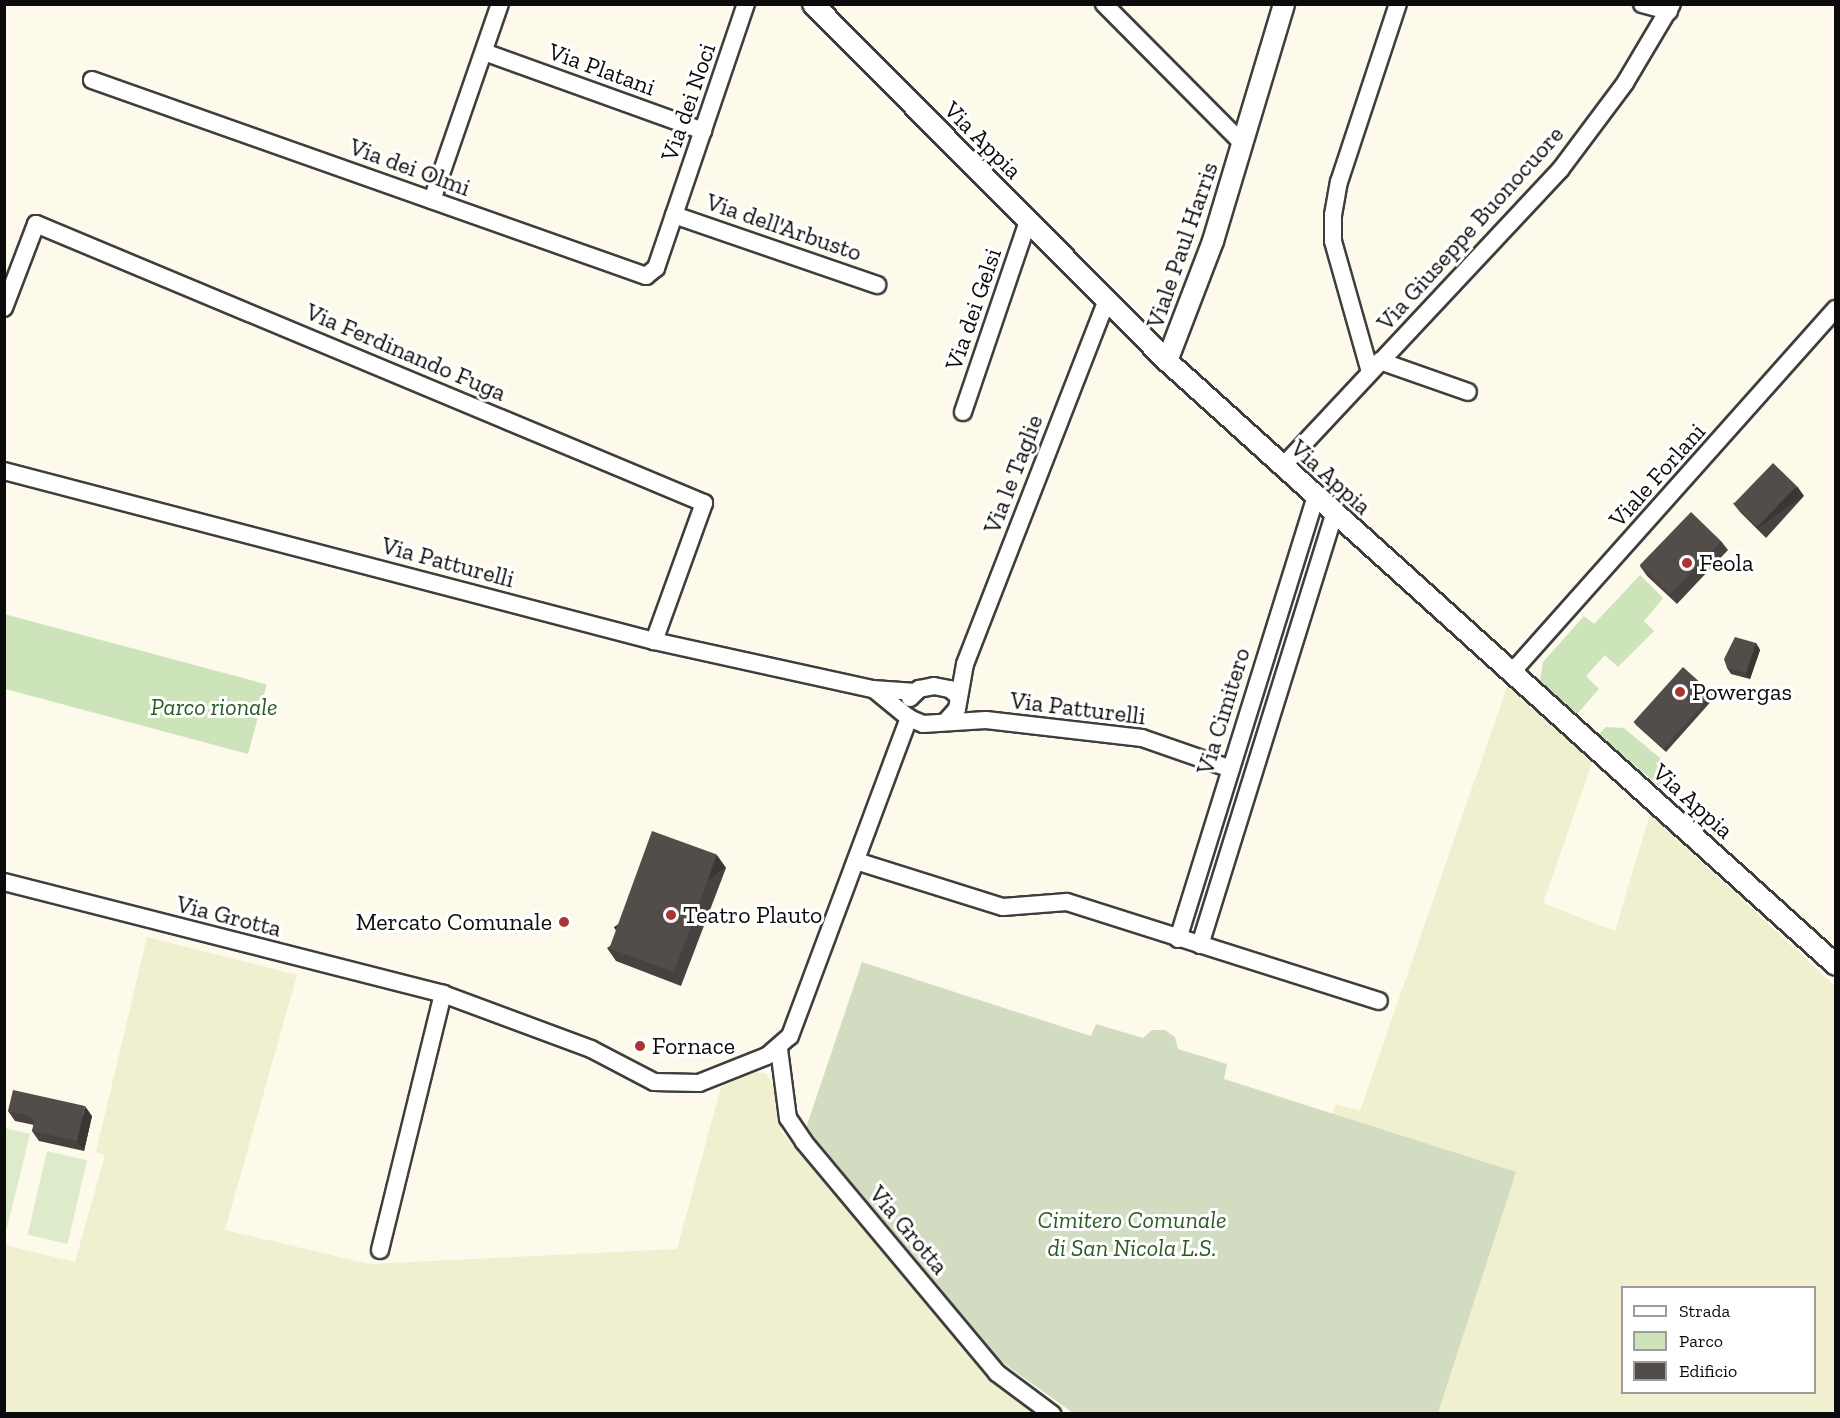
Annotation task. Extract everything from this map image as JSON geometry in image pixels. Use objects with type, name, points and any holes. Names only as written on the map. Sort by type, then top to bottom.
[{"type":"street","points":[[432,200],[500,4]]},
{"type":"street","name":"Via dei Noci","points":[[674,215],[746,4]]},
{"type":"street","name":"Via Appia","points":[[813,4],[1167,361],[1315,498],[1512,671],[1836,965]]},
{"type":"street","name":"Viale Paul Harris","points":[[1104,4],[1243,144]]},
{"type":"street","name":"Viale Paul Harris","points":[[1167,361],[1213,241],[1284,4]]},
{"type":"street","points":[[1398,4],[1340,182],[1333,215],[1333,241],[1375,367],[1468,392]]},
{"type":"street","points":[[1642,4],[1671,8]]},
{"type":"street","name":"Via Giuseppe Buonocuore","points":[[1282,467],[1560,170],[1625,83],[1671,8]]},
{"type":"street","name":"Via Platani","points":[[484,52],[703,131]]},
{"type":"street","name":"Via dei Olmi","points":[[92,80],[646,276],[656,268],[674,215]]},
{"type":"street","name":"Via dell'Arbusto","points":[[674,215],[877,285]]},
{"type":"street","name":"Via dei Gelsi","points":[[963,412],[1028,221]]},
{"type":"street","name":"Via Ferdinando Fuga","points":[[4,308],[36,224],[704,503],[654,641]]},
{"type":"street","name":"Via le Taglie","points":[[959,700],[964,664],[1107,300]]},
{"type":"street","name":"Viale Forlani","points":[[1512,671],[1836,309]]},
{"type":"street","name":"Via Patturelli","points":[[8,471],[654,641],[873,689],[916,692],[927,686],[943,687],[986,720]]},
{"type":"street","name":"Via Cimitero","points":[[1178,939],[1315,498]]},
{"type":"street","name":"Via Cimitero","points":[[1200,945],[1334,515]]},
{"type":"street","name":"Via le Taglie","points":[[943,687],[964,664]]},
{"type":"street","name":"Via Patturelli","points":[[873,689],[913,718],[986,720],[1142,738],[1231,769]]},
{"type":"street","points":[[779,1049],[799,1018],[894,761],[913,718],[908,701],[916,692]]},
{"type":"street","points":[[947,720],[959,700]]},
{"type":"street","points":[[856,861],[1003,907],[1067,902],[1379,1001]]},
{"type":"street","name":"Via Grotta","points":[[4,882],[443,994],[591,1049],[638,1075],[667,1085],[715,1078],[779,1049],[788,1118],[804,1142],[998,1373],[1052,1413]]},
{"type":"street","points":[[380,1250],[443,994]]},
{"type":"green space","points":[[1640,575],[1663,598],[1644,621],[1654,631],[1618,667],[1605,655],[1586,676],[1599,689],[1577,714],[1540,681],[1543,662],[1584,616],[1594,624]]},
{"type":"green space","name":"Parco rionale","points":[[4,614],[267,684],[248,754],[4,689]]},
{"type":"green space","points":[[1509,681],[1592,763],[1543,903],[1615,931],[1650,814],[1835,986],[1835,1413],[1438,1413],[1515,1172],[1332,1114],[1336,1104],[1360,1111]]},
{"type":"green space","points":[[1606,727],[1624,728],[1666,763],[1669,780],[1661,788],[1599,734]]},
{"type":"green space","points":[[147,937],[297,975],[225,1230],[369,1264],[677,1249],[721,1087],[751,1072],[765,1073],[772,1082],[782,1133],[947,1324],[1045,1414],[5,1414],[5,1245],[75,1262],[105,1155],[96,1152]]},
{"type":"green space","name":"Cimitero Comunale di San Nicola L.S.","points":[[862,962],[1091,1036],[1096,1024],[1143,1038],[1152,1030],[1165,1030],[1175,1037],[1178,1049],[1227,1064],[1224,1079],[1516,1172],[1438,1413],[1073,1413],[999,1360],[806,1128]]},
{"type":"green space","points":[[5,1128],[30,1134],[7,1228],[4,1227]]},
{"type":"green space","points":[[47,1151],[87,1160],[68,1244],[28,1235]]},
{"type":"building","points":[[1773,463],[1797,486],[1757,527],[1733,504]]},
{"type":"building","name":"Feola","points":[[1691,512],[1721,541],[1670,594],[1640,565]]},
{"type":"building","points":[[1735,637],[1756,643],[1746,673],[1727,668],[1724,659]]},
{"type":"building","points":[[1683,667],[1713,694],[1663,749],[1633,722]]},
{"type":"building","name":"Teatro Plauto","points":[[652,831],[717,855],[674,972],[609,948]]},
{"type":"building","points":[[13,1090],[85,1106],[77,1141],[32,1131],[34,1121],[29,1116],[8,1111]]},
{"type":"place","name":"Feola","points":[[1687,563]]},
{"type":"place","name":"Powergas","points":[[1680,692]]},
{"type":"place","name":"Teatro Plauto","points":[[671,915]]},
{"type":"place","name":"Mercato Comunale","points":[[564,922]]},
{"type":"place","name":"Fornace","points":[[640,1046]]}]
